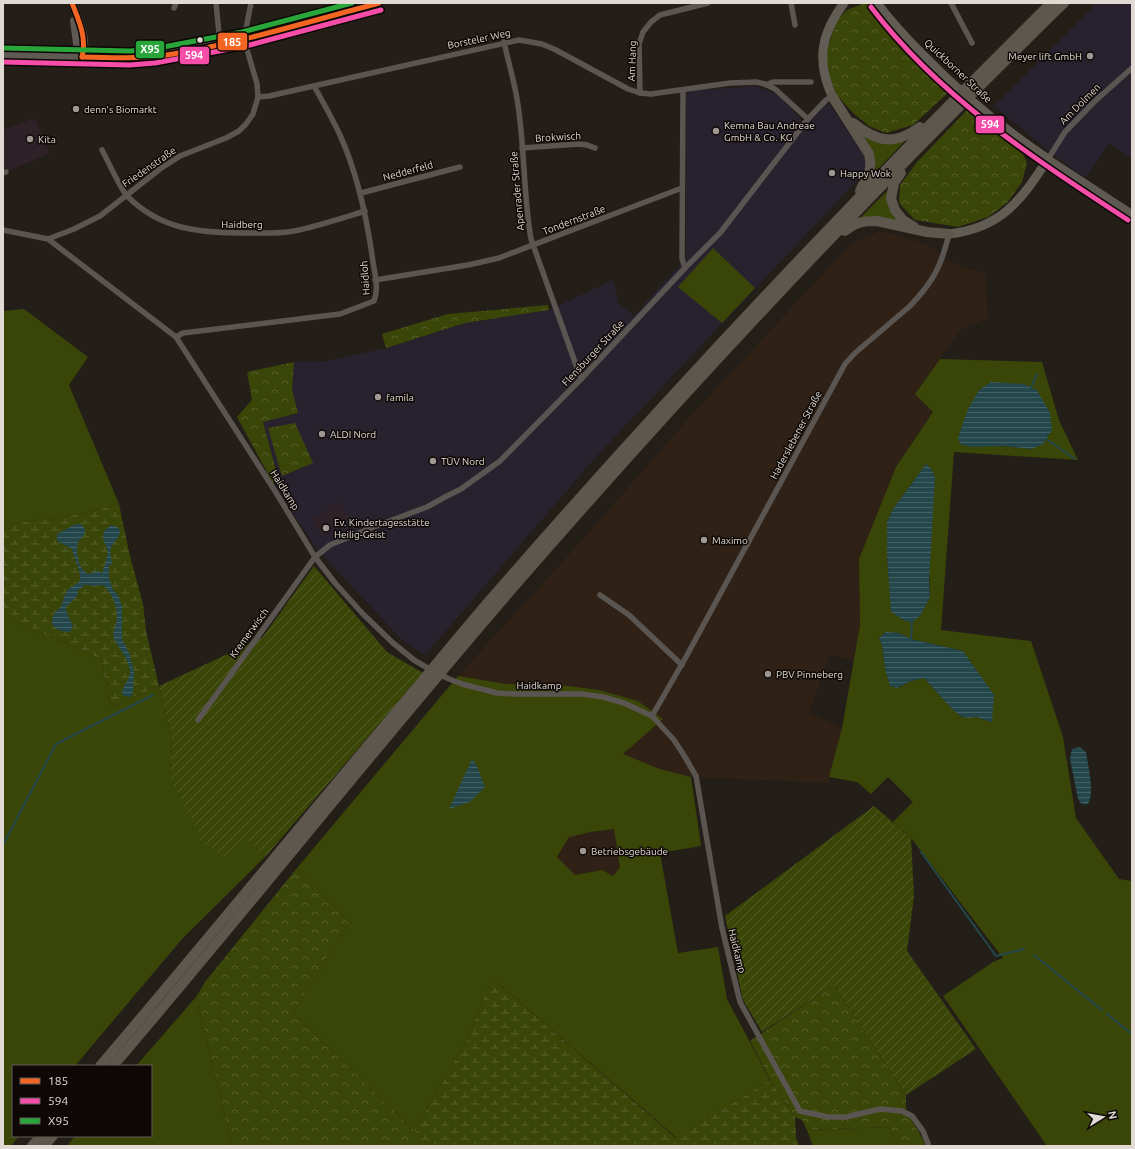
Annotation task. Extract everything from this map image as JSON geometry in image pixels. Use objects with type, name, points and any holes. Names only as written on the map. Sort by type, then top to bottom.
[{"type":"highway","points":[[101,1065],[508,579],[700,364],[944,108],[1051,3]]},
{"type":"highway","points":[[114,1065],[364,764],[517,583],[652,431],[815,255],[921,145],[1064,3]]},
{"type":"highway","points":[[832,96],[869,154],[871,170],[856,200]]},
{"type":"highway","points":[[847,119],[864,132],[885,140],[893,140],[900,139],[911,134],[944,108]]},
{"type":"highway","points":[[919,230],[903,220],[895,210],[892,199],[894,183],[921,145]]},
{"type":"highway","points":[[815,255],[853,224],[860,222],[883,222],[937,234],[949,234]]},
{"type":"highway","points":[[32,1146],[40,1137]]},
{"type":"highway","points":[[44,1146],[52,1137]]},
{"type":"main road","points":[[72,3],[78,51],[82,57]]},
{"type":"main road","points":[[3,54],[82,57],[145,57],[172,54],[244,39],[379,3]]},
{"type":"main road","points":[[832,96],[823,67],[822,52],[825,36],[830,23],[844,3]]},
{"type":"main road","name":"Quickborner Straße","points":[[877,3],[899,31],[947,79],[980,108],[1048,158],[1132,214]]},
{"type":"main road","points":[[949,234],[979,228],[1002,216],[1020,198],[1048,158]]},
{"type":"street","points":[[216,3],[220,44]]},
{"type":"street","points":[[244,39],[251,3]]},
{"type":"street","name":"Am Hang","points":[[640,93],[639,44],[643,32],[660,15],[708,3]]},
{"type":"street","points":[[791,3],[795,25]]},
{"type":"street","points":[[951,3],[972,43]]},
{"type":"street","name":"Friedenstraße","points":[[48,239],[74,229],[100,216],[126,194],[180,156],[226,138],[239,131],[246,124],[253,114],[258,97],[257,84],[244,39]]},
{"type":"street","name":"Borsteler Weg","points":[[258,97],[269,96],[504,42],[519,40],[542,44],[556,50],[628,89],[640,93],[651,94],[730,83],[756,82],[775,90],[808,119]]},
{"type":"street","name":"Apenrader Straße","points":[[504,42],[517,99],[527,221],[533,246],[580,379]]},
{"type":"street","name":"Am Dolmen","points":[[1048,158],[1065,132],[1094,102],[1132,68]]},
{"type":"street","name":"Borsteler Weg","points":[[766,85],[772,82],[811,82]]},
{"type":"street","name":"Haidloh","points":[[176,337],[183,333],[340,314],[374,301],[376,295],[375,280],[369,227],[361,193],[339,134],[314,86]]},
{"type":"street","points":[[683,90],[682,259],[685,268]]},
{"type":"street","name":"Flensburger Straße","points":[[315,557],[330,546],[371,528],[427,507],[461,489],[500,461],[720,233],[808,119],[826,100],[832,96]]},
{"type":"street","name":"Brokwisch","points":[[522,148],[579,144],[595,148]]},
{"type":"street","name":"Haidberg","points":[[102,150],[126,194],[146,212],[165,223],[191,230],[217,233],[272,233],[294,231],[365,211]]},
{"type":"street","name":"Nedderfeld","points":[[361,193],[460,167]]},
{"type":"street","name":"Tondernstraße","points":[[375,280],[499,258],[682,188]]},
{"type":"street","points":[[3,230],[48,239]]},
{"type":"street","name":"Haderslebener Straße","points":[[652,716],[682,665],[845,364],[855,353],[918,298],[938,270],[944,255],[949,234]]},
{"type":"street","name":"Haidkamp","points":[[48,239],[176,337],[275,491],[315,557],[335,583],[363,614],[393,643],[414,660],[462,684],[497,693],[582,694],[603,697],[624,703],[652,716],[674,740],[686,757],[696,776],[722,928],[740,1002],[800,1111],[828,1117],[846,1117],[880,1109],[902,1111],[912,1116],[923,1131],[929,1146]]},
{"type":"street","name":"Kremerwisch","points":[[198,720],[315,557]]},
{"type":"street","points":[[600,595],[629,615],[682,665]]},
{"type":"shaded area","points":[[1097,3],[1132,3],[1132,159],[1109,143],[1086,178],[1056,157],[994,106]]},
{"type":"shaded area","points":[[755,86],[779,95],[807,126],[828,102],[865,157],[868,169],[595,458],[425,655],[400,638],[317,549],[273,483],[280,481],[262,422],[298,413],[292,390],[294,362],[327,361],[386,348],[465,323],[549,310],[613,280],[618,302],[634,316],[686,258],[686,94],[692,91]]},
{"type":"shaded area","points":[[35,118],[50,153],[6,172],[3,165],[3,130]]},
{"type":"shaded area","points":[[881,231],[927,244],[954,264],[985,273],[988,318],[960,330],[915,394],[933,412],[896,467],[859,559],[860,625],[854,660],[830,654],[809,713],[842,728],[828,783],[691,777],[660,769],[622,754],[663,720],[638,701],[599,690],[561,685],[501,684],[458,676],[585,537],[688,419],[851,244]]},
{"type":"shaded area","name":"Ev. Kindertagesstätte Heilig-Geist","points":[[339,501],[350,518],[322,537],[311,519]]},
{"type":"shaded area","points":[[614,829],[620,867],[613,877],[602,870],[575,875],[557,857],[569,836]]},
{"type":"green space","points":[[868,3],[950,91],[913,125],[886,133],[869,126],[853,113],[837,95],[830,80],[826,54],[836,21],[847,10]]},
{"type":"green space","points":[[970,107],[1019,146],[1027,163],[1022,182],[1007,203],[988,217],[958,227],[915,220],[899,203],[900,185],[917,162]]},
{"type":"green space","points":[[862,135],[904,142],[876,171],[873,153]]},
{"type":"green space","points":[[890,188],[907,224],[859,219]]},
{"type":"green space","points":[[713,248],[755,288],[722,323],[678,287]]},
{"type":"green space","points":[[548,305],[549,310],[465,323],[386,348],[382,334],[448,314]]},
{"type":"green space","points":[[24,309],[88,357],[69,385],[119,504],[81,514],[3,525],[3,311]]},
{"type":"green space","points":[[940,359],[1042,362],[1059,420],[1078,460],[954,452],[941,630],[1031,641],[1063,737],[1076,818],[1119,879],[1132,881],[1132,1146],[1047,1146],[943,996],[993,962],[1003,958],[911,838],[893,822],[913,802],[888,777],[871,794],[857,782],[829,777],[842,728],[860,625],[859,559],[896,467],[933,412],[915,394]],"holes":[[[1044,403],[1050,413],[1032,449],[1003,446],[958,438],[963,426]],[[926,464],[930,597],[920,616],[889,582],[887,522],[893,509]],[[886,632],[899,633],[911,639],[963,651],[978,673],[992,722],[976,717],[962,717],[953,710],[924,678],[911,681],[897,688],[890,686],[885,669],[882,645],[879,638]]]},
{"type":"green space","points":[[294,362],[292,390],[298,413],[263,422],[279,481],[273,483],[237,417],[252,400],[247,372]]},
{"type":"green space","points":[[295,423],[313,463],[282,476],[268,428]]},
{"type":"green space","points":[[119,504],[129,552],[143,604],[146,631],[159,686],[111,707],[101,659],[3,616],[3,525],[81,514]]},
{"type":"green space","points":[[314,566],[387,652],[423,673],[266,856],[243,838],[226,858],[203,844],[170,776],[172,739],[159,686],[262,638]]},
{"type":"green space","points":[[3,616],[101,659],[111,707],[159,686],[172,739],[170,776],[266,856],[182,939],[76,1065],[12,1065],[12,1137],[18,1137],[11,1146],[3,1146]]},
{"type":"green space","points":[[458,676],[506,684],[561,685],[599,690],[638,701],[663,719],[623,754],[660,769],[691,777],[701,846],[660,853],[678,953],[718,947],[727,999],[770,1080],[677,1138],[492,978],[467,1040],[414,1130],[293,1013],[349,922],[297,868]],"holes":[[[614,829],[620,867],[613,876],[602,870],[575,875],[557,857],[569,837]]]},
{"type":"green space","points":[[874,806],[911,838],[914,896],[907,951],[976,1049],[906,1095],[834,985],[762,1032],[743,1000],[725,916]]},
{"type":"green space","points":[[297,868],[349,922],[293,1013],[414,1130],[428,1146],[232,1146],[196,997],[205,982]]},
{"type":"green space","points":[[492,978],[676,1138],[770,1080],[795,1117],[796,1138],[799,1146],[428,1146],[414,1130],[467,1040]]},
{"type":"green space","points":[[834,985],[906,1095],[906,1109],[909,1117],[926,1146],[899,1146],[889,1127],[807,1130],[802,1120],[795,1117],[771,1081],[750,1041]]},
{"type":"green space","points":[[196,997],[232,1146],[67,1146],[74,1137],[152,1137],[152,1065],[137,1065]]},
{"type":"green space","points":[[889,1127],[899,1146],[813,1146],[807,1130]]},
{"type":"water","points":[[991,382],[1024,384],[1037,390],[1050,413],[1052,430],[1043,444],[1032,449],[1003,446],[971,447],[960,444],[958,438],[968,409],[979,390]]},
{"type":"water","points":[[926,464],[931,468],[935,477],[929,581],[930,597],[920,616],[912,622],[905,621],[891,612],[887,555],[887,522],[893,509]]},
{"type":"water","points":[[76,524],[81,524],[85,529],[85,533],[78,543],[77,552],[80,566],[89,574],[97,571],[102,573],[104,568],[107,557],[107,548],[103,538],[104,531],[111,525],[120,530],[117,540],[110,550],[112,565],[109,565],[109,577],[113,590],[118,595],[122,606],[122,639],[130,655],[134,672],[133,693],[130,697],[122,694],[123,688],[130,673],[128,662],[117,645],[113,635],[117,618],[115,603],[103,585],[84,585],[78,590],[78,595],[66,607],[73,626],[70,632],[57,629],[52,624],[55,612],[62,605],[66,593],[78,583],[80,579],[80,573],[72,549],[57,541],[57,534]]},
{"type":"water","points":[[886,632],[899,633],[911,639],[963,651],[994,695],[992,722],[976,717],[962,717],[953,710],[924,678],[911,681],[897,688],[890,686],[885,669],[882,645],[879,638]]},
{"type":"water","points":[[1080,747],[1086,752],[1091,786],[1088,804],[1082,804],[1078,799],[1070,759],[1072,749]]},
{"type":"water","points":[[472,759],[477,766],[485,787],[470,802],[449,809]]},
{"type":"waterway","points":[[1031,387],[1037,374]]},
{"type":"waterway","points":[[1046,439],[1075,459]]},
{"type":"waterway","points":[[911,639],[912,620]]},
{"type":"waterway","points":[[3,845],[56,744],[153,695]]},
{"type":"waterway","points":[[921,852],[996,956],[1024,949]]},
{"type":"waterway","points":[[1034,955],[1102,1010]]},
{"type":"waterway","points":[[1107,1014],[1132,1034]]},
{"type":"transit line","name":"185","points":[[72,3],[80,23],[83,36],[84,43],[82,57]]},
{"type":"transit line","name":"X95","points":[[3,48],[130,51],[153,49],[242,32],[352,3]]},
{"type":"transit line","name":"185","points":[[82,57],[116,58],[162,56],[251,37],[379,3]]},
{"type":"transit line","name":"594","points":[[871,7],[898,40],[927,70],[990,125],[1024,150],[1128,220]]},
{"type":"transit line","name":"594","points":[[3,62],[130,65],[155,63],[246,46],[381,10]]},
{"type":"place","name":"Meyer lift GmbH","points":[[1090,56]]},
{"type":"place","name":"denn's Biomarkt","points":[[76,109]]},
{"type":"place","name":"Kemna Bau Andreae GmbH & Co. KG","points":[[716,131]]},
{"type":"place","name":"Kita","points":[[30,139]]},
{"type":"place","name":"Happy Wok","points":[[832,173]]},
{"type":"place","name":"famila","points":[[378,397]]},
{"type":"place","name":"ALDI Nord","points":[[322,434]]},
{"type":"place","name":"TÜV Nord","points":[[433,461]]},
{"type":"place","name":"Ev. Kindertagesstätte Heilig-Geist","points":[[326,528]]},
{"type":"place","name":"Maximo","points":[[704,540]]},
{"type":"place","name":"PBV Pinneberg","points":[[768,674]]},
{"type":"place","name":"Betriebsgebäude","points":[[583,851]]}]
